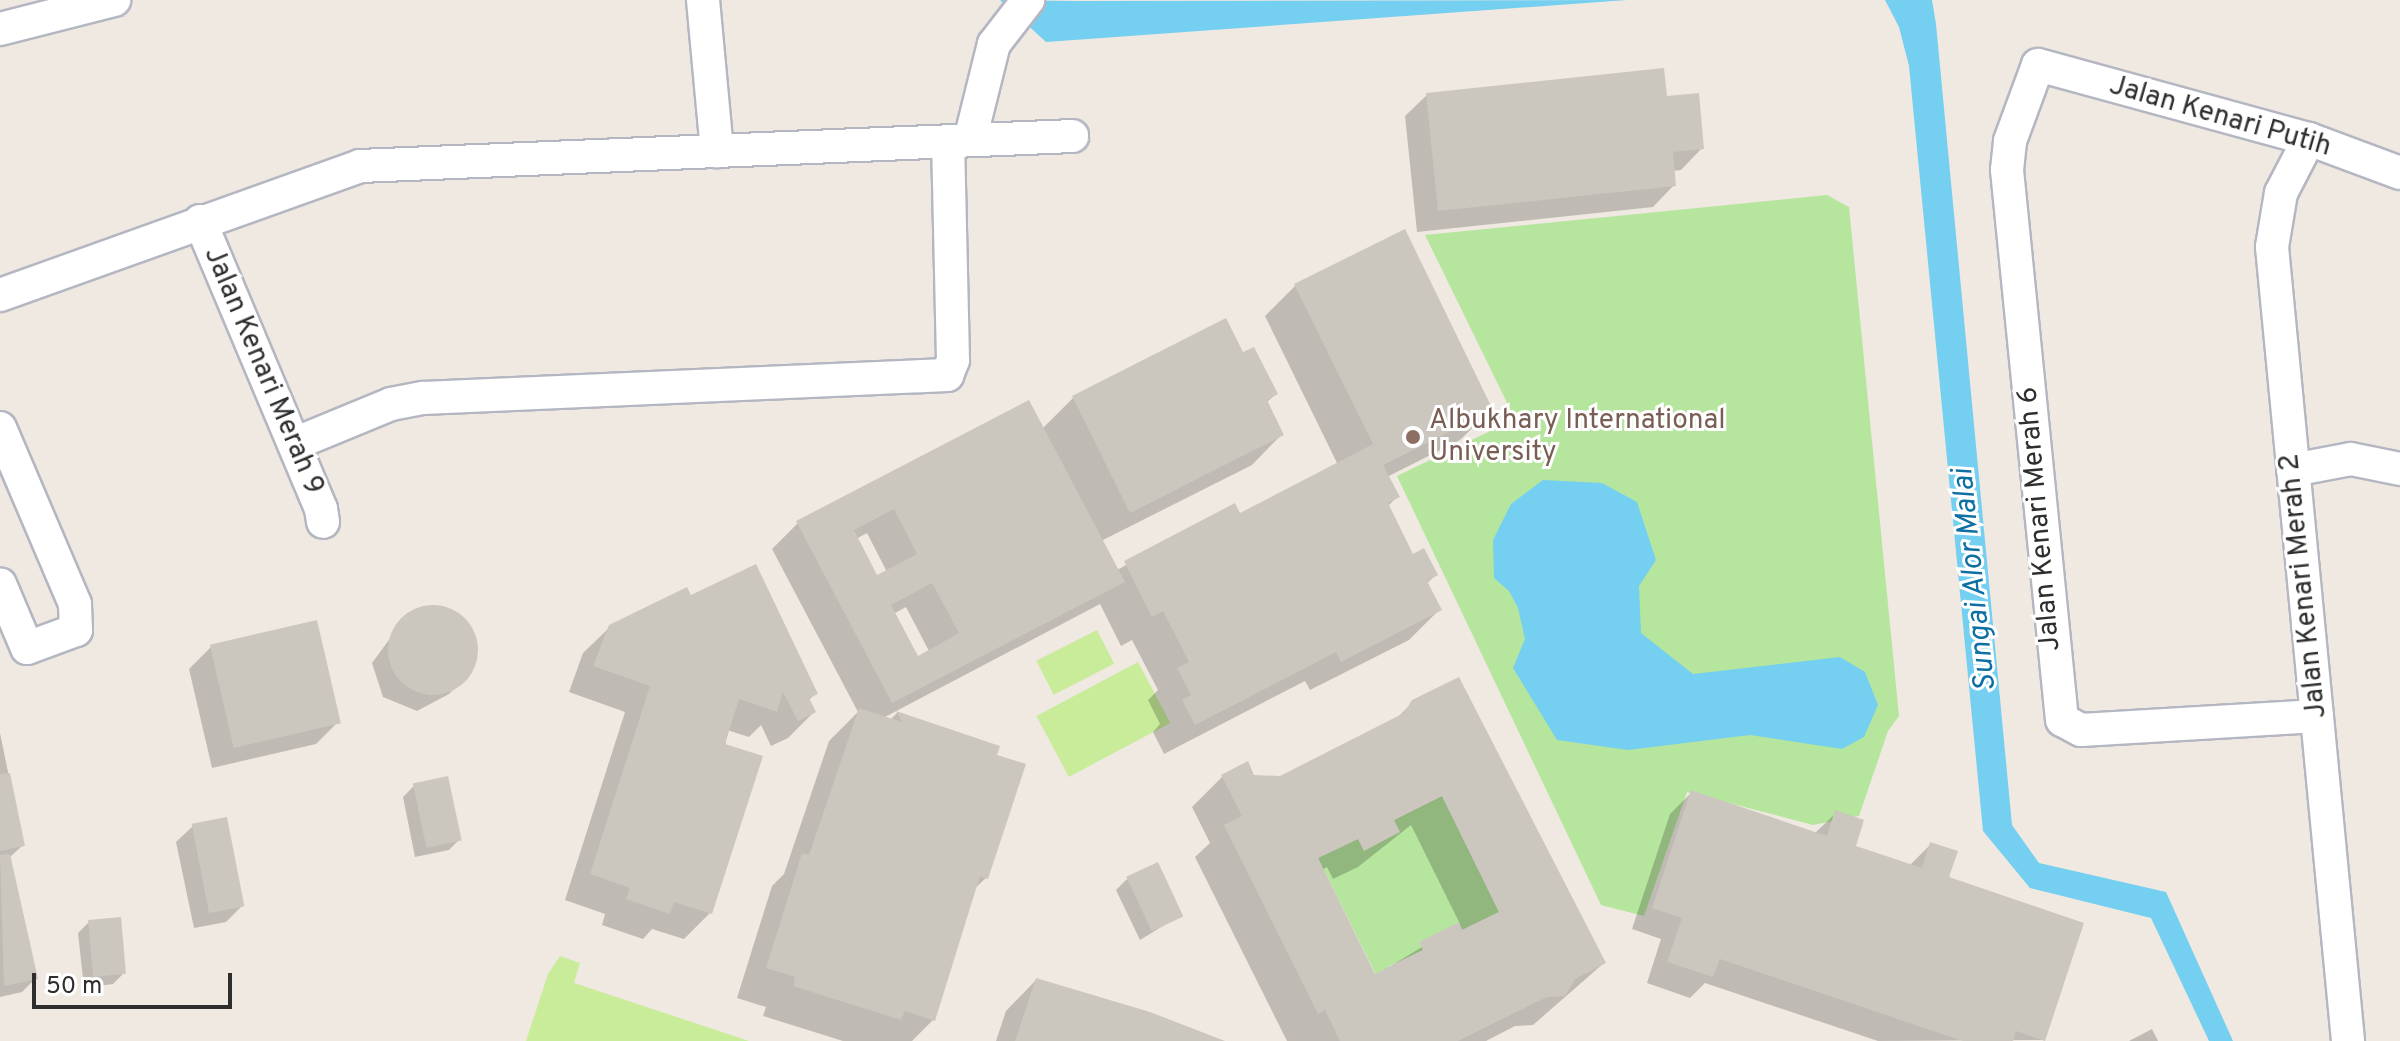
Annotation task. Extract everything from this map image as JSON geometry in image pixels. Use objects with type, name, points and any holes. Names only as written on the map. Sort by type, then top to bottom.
[{"type":"street","points":[[0,29],[114,0]]},
{"type":"street","points":[[703,0],[717,151]]},
{"type":"street","points":[[294,444],[391,404],[423,398],[947,375],[953,360],[959,141],[994,44],[1021,10]]},
{"type":"street","name":"Jalan Kenari Putih","points":[[2038,65],[2309,139],[2400,173]]},
{"type":"street","name":"Jalan Kenari Merah 6","points":[[2038,65],[2014,127],[2007,170],[2062,720],[2081,730],[2317,716]]},
{"type":"street","points":[[0,295],[360,166],[1072,136]]},
{"type":"street","name":"Jalan Kenari Merah 2","points":[[2309,139],[2281,193],[2272,231],[2348,1041]]},
{"type":"street","name":"Jalan Kenari Merah 9","points":[[200,221],[294,444],[323,522]]},
{"type":"street","points":[[0,428],[75,604],[76,630],[27,648],[0,584]]},
{"type":"street","points":[[2293,470],[2351,459],[2400,469]]},
{"type":"green space","points":[[1827,195],[1849,207],[1899,716],[1888,731],[1859,816],[1813,825],[1687,792],[1644,916],[1601,905],[1397,476],[1515,419],[1425,235]]},
{"type":"green space","points":[[1097,630],[1114,664],[1054,695],[1036,661]]},
{"type":"green space","points":[[1138,662],[1170,723],[1069,777],[1036,716]]},
{"type":"green space","points":[[1442,796],[1499,912],[1462,930],[1459,923],[1419,942],[1423,950],[1389,966],[1380,983],[1318,858],[1358,839],[1364,850],[1400,832],[1394,820]]},
{"type":"green space","points":[[560,956],[580,963],[574,983],[749,1041],[526,1041],[548,974]]},
{"type":"water","points":[[1000,0],[1076,1],[1627,0],[1046,42]]},
{"type":"water","name":"Sungai Alor Malai","points":[[1885,0],[1932,0],[1936,24],[2012,825],[2039,863],[2166,892],[2233,1041],[2209,1041],[2151,918],[2030,888],[1983,831],[1909,66],[1899,27]]},
{"type":"water","points":[[1543,480],[1602,483],[1637,502],[1656,560],[1639,586],[1641,633],[1693,674],[1840,657],[1865,672],[1878,705],[1864,737],[1842,749],[1750,735],[1628,750],[1557,740],[1513,668],[1525,639],[1518,608],[1509,591],[1494,578],[1493,540],[1511,504]]},
{"type":"building","points":[[1664,68],[1667,96],[1699,93],[1704,149],[1673,152],[1676,186],[1438,211],[1426,93]]},
{"type":"building","points":[[1405,229],[1493,410],[1383,465],[1400,497],[1388,503],[1413,554],[1424,548],[1438,575],[1427,581],[1442,610],[1341,662],[1336,652],[1195,725],[1182,700],[1191,695],[1177,668],[1189,662],[1163,611],[1152,617],[1124,561],[1235,503],[1240,513],[1373,444],[1294,284]]},
{"type":"building","points":[[1226,318],[1243,352],[1254,347],[1278,394],[1267,400],[1284,435],[1130,513],[1072,396]]},
{"type":"building","points":[[1029,400],[1125,582],[892,703],[796,521]],"holes":[[[894,509],[917,554],[877,575],[854,530]],[[932,583],[959,633],[918,656],[891,605]]]},
{"type":"building","points":[[756,564],[818,694],[809,698],[816,712],[798,721],[783,692],[777,712],[739,699],[725,744],[763,756],[712,914],[674,902],[670,914],[626,899],[630,888],[590,874],[650,686],[593,666],[609,625],[687,587],[691,595]]},
{"type":"building","points":[[433,605],[450,608],[465,618],[475,633],[478,650],[475,667],[465,682],[450,692],[433,695],[416,692],[401,682],[391,667],[388,650],[391,633],[401,618],[416,608]]},
{"type":"building","points":[[317,620],[341,723],[234,748],[210,645]]},
{"type":"building","points":[[1459,677],[1606,963],[1575,979],[1565,996],[1547,997],[1458,1041],[1340,1041],[1325,1010],[1318,1014],[1224,825],[1242,816],[1221,775],[1248,761],[1254,775],[1280,776],[1404,713],[1412,700]],"holes":[[[1442,796],[1499,912],[1462,930],[1459,922],[1419,942],[1423,950],[1375,974],[1318,858],[1358,839],[1364,851],[1400,832],[1394,820]]]},
{"type":"building","points":[[859,708],[902,722],[896,711],[1000,746],[997,755],[1026,764],[988,879],[980,876],[935,1021],[905,1011],[901,1020],[793,986],[795,977],[766,968],[802,853],[809,855]]},
{"type":"building","points":[[10,773],[25,846],[0,851],[0,774]]},
{"type":"building","points":[[448,776],[462,841],[427,848],[413,783]]},
{"type":"building","points":[[1691,790],[1827,836],[1835,810],[1864,820],[1856,846],[1922,868],[1930,842],[1958,851],[1949,877],[2084,923],[2045,1041],[2016,1031],[2013,1041],[1963,1041],[1720,959],[1713,977],[1667,962],[1682,918],[1652,908]]},
{"type":"building","points":[[227,817],[244,906],[209,913],[192,824]]},
{"type":"building","points":[[10,854],[38,979],[4,986],[0,855]]},
{"type":"building","points":[[1158,862],[1183,916],[1152,931],[1126,877]]},
{"type":"building","points":[[121,917],[126,974],[93,977],[88,920]]},
{"type":"building","points":[[1036,978],[1150,1012],[1225,1041],[1015,1041]]},
{"type":"place","name":"Albukhary International University","points":[[1413,437]]}]
